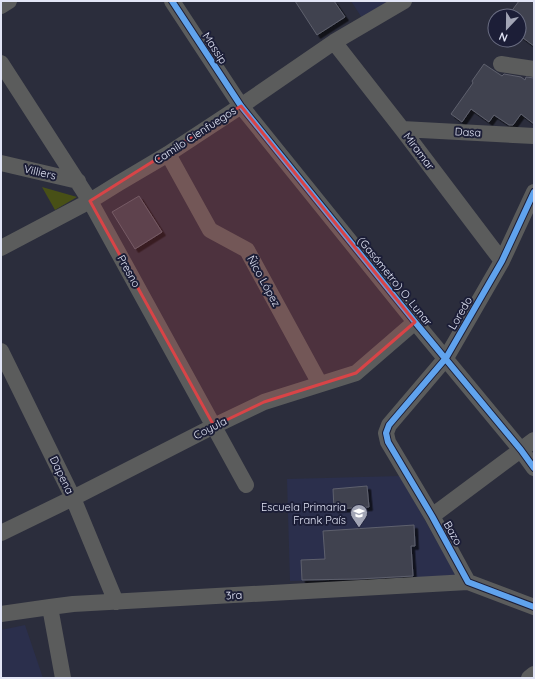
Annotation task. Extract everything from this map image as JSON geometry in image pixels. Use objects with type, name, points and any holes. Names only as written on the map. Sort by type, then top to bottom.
[{"type":"street","points":[[1,6],[9,1]]},
{"type":"street","name":"Massip","points":[[172,1],[241,106]]},
{"type":"street","name":"Camilo Cienfuegos","points":[[1,248],[90,200],[168,154],[334,42],[404,1]]},
{"type":"street","name":"Miramar","points":[[334,42],[502,261]]},
{"type":"street","name":"Presno","points":[[1,63],[90,200],[246,485]]},
{"type":"street","points":[[501,64],[534,69]]},
{"type":"street","name":"(Gasómetro) O. Lunar","points":[[241,106],[415,322],[521,450],[534,468]]},
{"type":"street","name":"Dasa","points":[[402,129],[534,136]]},
{"type":"street","name":"Ñico López","points":[[168,154],[210,230],[247,250],[320,384]]},
{"type":"street","name":"Villiers","points":[[1,163],[78,181]]},
{"type":"street","name":"Loredo","points":[[386,433],[389,425],[446,358],[502,261],[533,197]]},
{"type":"street","name":"Coyula","points":[[1,533],[74,498],[264,402],[356,373],[415,322]]},
{"type":"street","name":"Dapena","points":[[1,351],[74,498],[116,602]]},
{"type":"street","name":"Bazo","points":[[386,433],[388,442],[432,516],[468,582]]},
{"type":"street","points":[[432,516],[534,440]]},
{"type":"street","points":[[468,582],[534,606]]},
{"type":"street","name":"3ra","points":[[1,614],[50,607],[116,602],[468,582]]},
{"type":"street","points":[[50,607],[63,678]]},
{"type":"street","points":[[529,678],[534,674]]},
{"type":"highlighted area","points":[[241,106],[415,322],[356,373],[264,402],[214,426],[90,201]]},
{"type":"shaded area","points":[[351,1],[388,1],[362,18]]},
{"type":"shaded area","name":"Escuela Primaria Frank País","points":[[400,476],[457,577],[290,581],[287,479]]},
{"type":"shaded area","points":[[25,625],[43,678],[1,678],[1,630]]},
{"type":"green space","points":[[42,187],[77,197],[55,210]]},
{"type":"building","points":[[295,1],[334,1],[345,17],[317,35]]},
{"type":"building","points":[[519,1],[534,1],[534,46],[527,41],[527,8],[514,8]]},
{"type":"building","points":[[484,64],[502,76],[504,74],[521,77],[525,80],[526,77],[534,78],[534,124],[521,114],[513,125],[509,125],[494,115],[489,122],[471,109],[462,122],[451,114],[473,83],[472,81]]},
{"type":"building","points":[[139,196],[162,232],[135,249],[112,212]]},
{"type":"building","points":[[367,486],[369,507],[334,509],[333,489]]},
{"type":"building","points":[[414,525],[415,546],[411,546],[413,576],[302,580],[301,560],[325,559],[323,531]]},
{"type":"cycle path","points":[[172,1],[241,106],[415,322],[521,450],[534,468]]},
{"type":"cycle path","points":[[534,192],[502,261],[446,358],[389,425],[386,433],[388,442],[432,516],[468,582],[534,607]]},
{"type":"place","name":"Escuela Primaria Frank País","points":[[359,528]]}]
